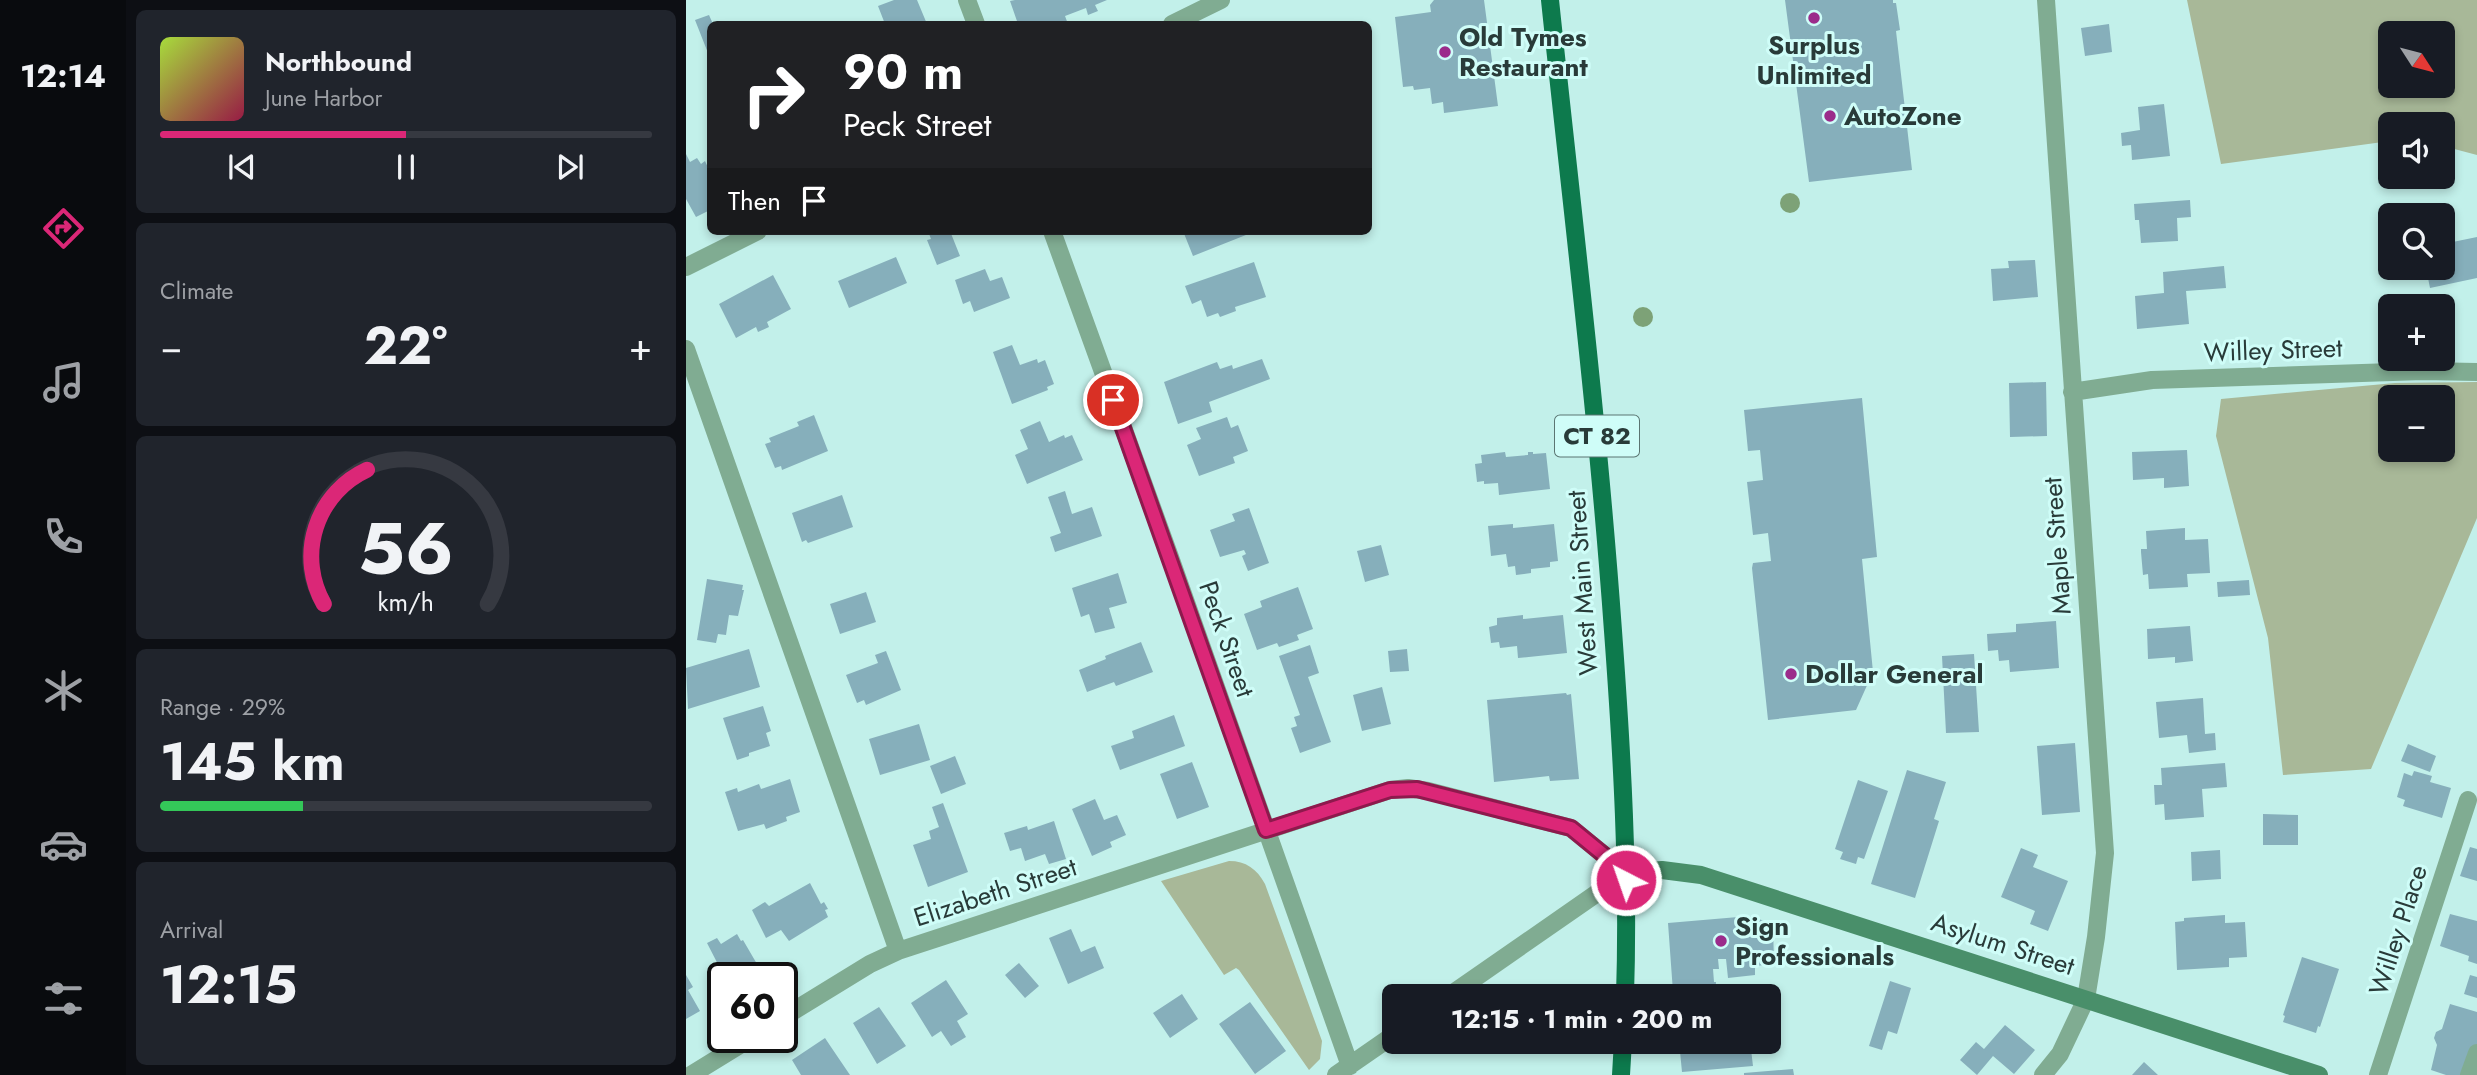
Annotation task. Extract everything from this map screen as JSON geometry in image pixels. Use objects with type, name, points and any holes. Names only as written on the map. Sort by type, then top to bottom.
[{"type":"main road","name":"West Main Street","points":[[1550,0],[1605,522],[1623,769],[1625,984]]},
{"type":"main road","points":[[1621,1075],[1622,1054]]},
{"type":"street","points":[[967,0],[975,21]]},
{"type":"street","points":[[1178,21],[1221,0]]},
{"type":"street","name":"Maple Street","points":[[2043,1075],[2060,1054],[2086,999],[2105,853],[2046,0]]},
{"type":"street","points":[[686,267],[750,235]]},
{"type":"street","name":"Peck Street","points":[[1053,235],[1266,830],[1343,1070]]},
{"type":"street","name":"Elizabeth Street","points":[[686,349],[898,951],[1390,790],[1417,789],[1571,828],[1626,873]]},
{"type":"street","name":"Willey Street","points":[[2072,392],[2152,380],[2423,370],[2477,372]]},
{"type":"street","name":"Willey Place","points":[[2378,1075],[2468,800]]},
{"type":"street","name":"Asylum Street","points":[[1626,873],[1662,870],[1701,875],[2319,1075]]},
{"type":"street","points":[[1466,984],[1626,873]]},
{"type":"street","points":[[798,1008],[870,964],[898,951]]},
{"type":"street","points":[[1343,1070],[1382,1043]]},
{"type":"street","points":[[691,1075],[727,1053]]},
{"type":"street","points":[[2469,1075],[2477,1053]]},
{"type":"green space","points":[[2187,0],[2477,0],[2477,155],[2455,149],[2455,112],[2378,112],[2378,143],[2221,164]]},
{"type":"green space","points":[[2477,382],[2477,518],[2371,769],[2283,775],[2268,638],[2216,436],[2221,399],[2395,383]]},
{"type":"green space","points":[[1229,861],[1241,862],[1250,867],[1265,884],[1322,1041],[1320,1059],[1309,1070],[1239,970],[1236,968],[1224,975],[1161,881]]},
{"type":"building","points":[[894,0],[917,0],[926,21],[884,21],[878,6]]},
{"type":"building","points":[[1107,0],[1095,5],[1098,11],[1088,15],[1086,8],[1065,16],[1067,21],[1017,21],[1010,1]]},
{"type":"building","name":"Old Tymes Restaurant","points":[[1434,0],[1484,0],[1498,106],[1444,113],[1443,102],[1432,104],[1430,88],[1414,90],[1413,86],[1403,87],[1395,17],[1431,12],[1430,5]]},
{"type":"building","points":[[1785,0],[1893,0],[1893,3],[1896,3],[1900,30],[1896,31],[1912,170],[1809,182]]},
{"type":"building","points":[[709,15],[712,21],[707,21],[707,50],[695,20]]},
{"type":"building","points":[[2109,24],[2112,52],[2085,56],[2081,28]]},
{"type":"building","points":[[2164,104],[2170,156],[2132,160],[2131,145],[2122,146],[2121,133],[2140,130],[2138,107]]},
{"type":"building","points":[[686,154],[690,162],[697,158],[701,164],[705,161],[707,165],[707,212],[696,217],[686,199]]},
{"type":"building","points":[[2190,200],[2191,217],[2177,218],[2178,241],[2141,243],[2134,204]]},
{"type":"building","points":[[930,235],[952,235],[960,256],[937,265],[927,240],[931,239]]},
{"type":"building","points":[[1185,235],[1246,235],[1193,256]]},
{"type":"building","points":[[2477,237],[2477,278],[2430,288],[2428,280],[2455,280],[2455,242]]},
{"type":"building","points":[[896,257],[907,283],[849,308],[838,281]]},
{"type":"building","points":[[2035,260],[2038,297],[1993,301],[1991,269],[2009,268],[2008,261]]},
{"type":"building","points":[[1254,262],[1266,297],[1235,307],[1236,311],[1220,317],[1218,313],[1207,317],[1201,300],[1192,304],[1185,286]]},
{"type":"building","points":[[2224,266],[2226,288],[2186,291],[2189,324],[2137,329],[2135,296],[2164,293],[2163,272]]},
{"type":"building","points":[[985,269],[990,281],[1002,277],[1010,298],[974,312],[970,301],[963,304],[955,280]]},
{"type":"building","points":[[773,275],[791,309],[767,322],[769,327],[758,332],[756,327],[736,338],[719,304]]},
{"type":"building","points":[[1012,345],[1020,365],[1037,359],[1038,363],[1045,360],[1054,384],[1047,387],[1048,390],[1012,404],[993,352]]},
{"type":"building","points":[[1262,359],[1270,379],[1209,402],[1212,412],[1178,424],[1164,382],[1217,362],[1220,369],[1232,365],[1233,369]]},
{"type":"building","points":[[2046,382],[2047,436],[2010,437],[2009,383]]},
{"type":"building","points":[[1862,398],[1877,557],[1862,559],[1873,672],[1856,710],[1768,720],[1752,568],[1753,563],[1771,561],[1768,533],[1753,535],[1747,482],[1763,480],[1760,450],[1748,451],[1744,410]]},
{"type":"building","points":[[814,415],[828,451],[782,470],[781,466],[775,468],[765,444],[771,442],[769,438],[799,426],[797,422]]},
{"type":"building","points":[[1227,417],[1231,428],[1238,425],[1248,451],[1233,457],[1235,463],[1199,476],[1187,445],[1201,439],[1196,428]]},
{"type":"building","points":[[1040,421],[1049,442],[1064,435],[1065,438],[1072,435],[1083,460],[1027,484],[1015,455],[1028,449],[1020,430]]},
{"type":"building","points":[[2187,450],[2189,486],[2164,488],[2164,478],[2133,480],[2132,452]]},
{"type":"building","points":[[1505,452],[1506,457],[1528,455],[1528,452],[1546,453],[1550,489],[1499,495],[1498,483],[1477,482],[1475,464],[1482,463],[1481,455]]},
{"type":"building","points":[[1065,491],[1072,514],[1092,507],[1102,536],[1055,552],[1050,537],[1061,533],[1048,497]]},
{"type":"building","points":[[842,495],[853,527],[808,543],[806,540],[802,542],[792,513]]},
{"type":"building","points":[[1249,508],[1269,563],[1248,571],[1242,556],[1246,554],[1244,550],[1220,557],[1210,530],[1235,521],[1232,514]]},
{"type":"building","points":[[1513,524],[1513,528],[1554,524],[1558,561],[1550,562],[1550,567],[1531,569],[1531,573],[1516,575],[1515,566],[1508,567],[1506,554],[1491,556],[1488,526]]},
{"type":"building","points":[[2185,528],[2185,540],[2208,539],[2210,573],[2187,574],[2188,587],[2149,589],[2148,574],[2143,575],[2141,552],[2141,549],[2147,549],[2146,531]]},
{"type":"building","points":[[1381,545],[1389,575],[1365,582],[1357,551]]},
{"type":"building","points":[[1118,573],[1127,603],[1109,608],[1115,628],[1095,633],[1089,614],[1081,617],[1072,588]]},
{"type":"building","points":[[707,579],[743,585],[744,590],[738,616],[729,615],[726,635],[718,634],[716,643],[697,640]]},
{"type":"building","points":[[2249,580],[2250,595],[2218,597],[2217,582]]},
{"type":"building","points":[[1298,587],[1313,629],[1297,635],[1299,640],[1279,647],[1277,643],[1257,650],[1244,614],[1262,607],[1260,601]]},
{"type":"building","points":[[866,592],[876,622],[840,634],[830,604]]},
{"type":"building","points":[[1523,615],[1523,619],[1563,615],[1567,653],[1518,658],[1517,646],[1500,648],[1499,642],[1491,643],[1489,627],[1497,625],[1497,618]]},
{"type":"building","points":[[2056,621],[2059,668],[2010,672],[2009,660],[1999,661],[1998,650],[1988,651],[1987,634],[2016,632],[2016,624]]},
{"type":"building","points":[[2190,626],[2193,661],[2175,663],[2175,657],[2148,659],[2147,629]]},
{"type":"building","points":[[1141,642],[1153,672],[1116,686],[1114,682],[1087,692],[1079,670]]},
{"type":"building","points":[[1310,645],[1319,673],[1308,677],[1331,742],[1300,753],[1291,728],[1297,726],[1294,717],[1300,715],[1279,656]]},
{"type":"building","points":[[749,649],[760,687],[688,709],[686,668]]},
{"type":"building","points":[[1407,649],[1409,671],[1390,672],[1388,651]]},
{"type":"building","points":[[886,651],[901,690],[866,705],[864,700],[857,703],[846,675],[878,663],[875,655]]},
{"type":"building","points":[[1974,654],[1979,732],[1946,733],[1942,656]]},
{"type":"building","points":[[1382,687],[1391,724],[1362,731],[1353,695]]},
{"type":"building","points":[[1571,694],[1579,779],[1550,781],[1549,776],[1494,782],[1487,700]]},
{"type":"building","points":[[2203,698],[2205,734],[2215,733],[2216,750],[2189,753],[2187,735],[2159,738],[2156,702]]},
{"type":"building","points":[[763,706],[771,731],[766,733],[770,746],[737,760],[723,718]]},
{"type":"building","points":[[1174,715],[1185,746],[1120,770],[1111,746],[1134,738],[1132,731]]},
{"type":"building","points":[[919,724],[930,760],[880,775],[869,739]]},
{"type":"building","points":[[2075,743],[2080,812],[2042,815],[2037,746]]},
{"type":"building","points":[[2408,744],[2436,756],[2430,772],[2401,761]]},
{"type":"building","points":[[955,756],[966,784],[941,794],[930,766]]},
{"type":"building","points":[[1192,762],[1209,807],[1177,819],[1160,774]]},
{"type":"building","points":[[2225,763],[2227,787],[2202,789],[2204,817],[2165,820],[2164,804],[2155,805],[2154,785],[2162,785],[2161,768]]},
{"type":"building","points":[[1907,770],[1946,782],[1934,819],[1939,821],[1915,898],[1871,884]]},
{"type":"building","points":[[2414,771],[2432,776],[2430,782],[2451,788],[2442,818],[2403,806],[2405,800],[2397,797],[2404,773],[2412,776]]},
{"type":"building","points":[[790,779],[800,812],[786,817],[787,821],[766,829],[764,824],[738,831],[725,792],[737,788],[738,792],[759,784],[761,789]]},
{"type":"building","points":[[1858,780],[1888,791],[1864,859],[1858,857],[1856,864],[1840,859],[1843,852],[1835,849]]},
{"type":"building","points":[[1095,799],[1104,820],[1117,815],[1126,835],[1110,842],[1112,847],[1092,856],[1072,809]]},
{"type":"building","points":[[943,803],[968,872],[928,887],[913,845],[931,839],[929,831],[939,827],[932,807]]},
{"type":"building","points":[[2263,814],[2298,815],[2298,845],[2263,845]]},
{"type":"building","points":[[1054,821],[1066,859],[1049,864],[1045,854],[1025,861],[1021,848],[1010,851],[1004,833],[1027,826],[1028,830]]},
{"type":"building","points":[[2470,847],[2477,849],[2477,881],[2460,876]]},
{"type":"building","points":[[2021,848],[2038,855],[2033,867],[2068,881],[2048,931],[2030,924],[2035,911],[2001,897]]},
{"type":"building","points":[[2220,850],[2221,879],[2192,881],[2191,852]]},
{"type":"building","points":[[810,883],[821,904],[824,902],[828,909],[825,910],[828,917],[789,941],[781,930],[766,938],[752,910],[765,902],[769,906]]},
{"type":"building","points":[[2450,914],[2477,921],[2477,964],[2468,961],[2469,956],[2440,946]]},
{"type":"building","points":[[2225,915],[2225,923],[2245,922],[2247,957],[2229,958],[2229,967],[2177,970],[2175,922],[2184,921],[2184,918]]},
{"type":"building","name":"Sign Professionals","points":[[1750,916],[1773,924],[1774,964],[1755,966],[1755,975],[1728,978],[1726,959],[1718,959],[1719,969],[1713,969],[1716,984],[1672,984],[1668,923]]},
{"type":"building","points":[[1071,929],[1081,952],[1095,946],[1104,968],[1068,984],[1049,938]]},
{"type":"building","points":[[737,934],[756,962],[717,962],[707,943],[717,938],[721,944]]},
{"type":"building","points":[[2302,957],[2339,969],[2316,1033],[2283,1022]]},
{"type":"building","points":[[1019,963],[1039,986],[1025,998],[1005,975]]},
{"type":"building","points":[[686,975],[693,987],[688,990],[700,1011],[686,1019]]},
{"type":"building","points":[[2470,975],[2477,977],[2477,998],[2464,994]]},
{"type":"building","points":[[946,980],[968,1014],[957,1021],[966,1037],[951,1046],[941,1031],[932,1037],[911,1003]]},
{"type":"building","points":[[1890,981],[1911,988],[1897,1034],[1888,1031],[1882,1050],[1869,1046]]},
{"type":"building","points":[[1182,994],[1198,1019],[1170,1038],[1153,1013]]},
{"type":"building","points":[[1250,1002],[1286,1051],[1255,1074],[1219,1024]]},
{"type":"building","points":[[2450,1004],[2477,1012],[2477,1050],[2465,1075],[2446,1075],[2431,1070],[2437,1045],[2434,1038],[2436,1032],[2442,1029]]},
{"type":"building","points":[[879,1007],[906,1046],[877,1064],[853,1023]]},
{"type":"building","points":[[2005,1025],[2035,1050],[2014,1074],[1993,1056],[1977,1075],[1960,1060],[1976,1042],[1984,1049]]},
{"type":"building","points":[[825,1038],[850,1075],[801,1075],[792,1060]]},
{"type":"building","points":[[1680,1054],[1752,1054],[1753,1066],[1682,1072]]},
{"type":"building","points":[[2144,1062],[2158,1075],[2132,1075]]},
{"type":"building","points":[[1793,1069],[1794,1075],[1744,1075],[1744,1073]]},
{"type":"place","name":"Surplus Unlimited","points":[[1814,18]]},
{"type":"place","name":"Old Tymes Restaurant","points":[[1445,52]]},
{"type":"place","name":"AutoZone","points":[[1830,116]]},
{"type":"place","name":"Dollar General","points":[[1791,674]]},
{"type":"place","name":"Sign Professionals","points":[[1721,941]]},
{"type":"route","points":[[1113,400],[1266,830],[1390,790],[1417,789],[1571,828],[1626,873],[1626,880]]}]
